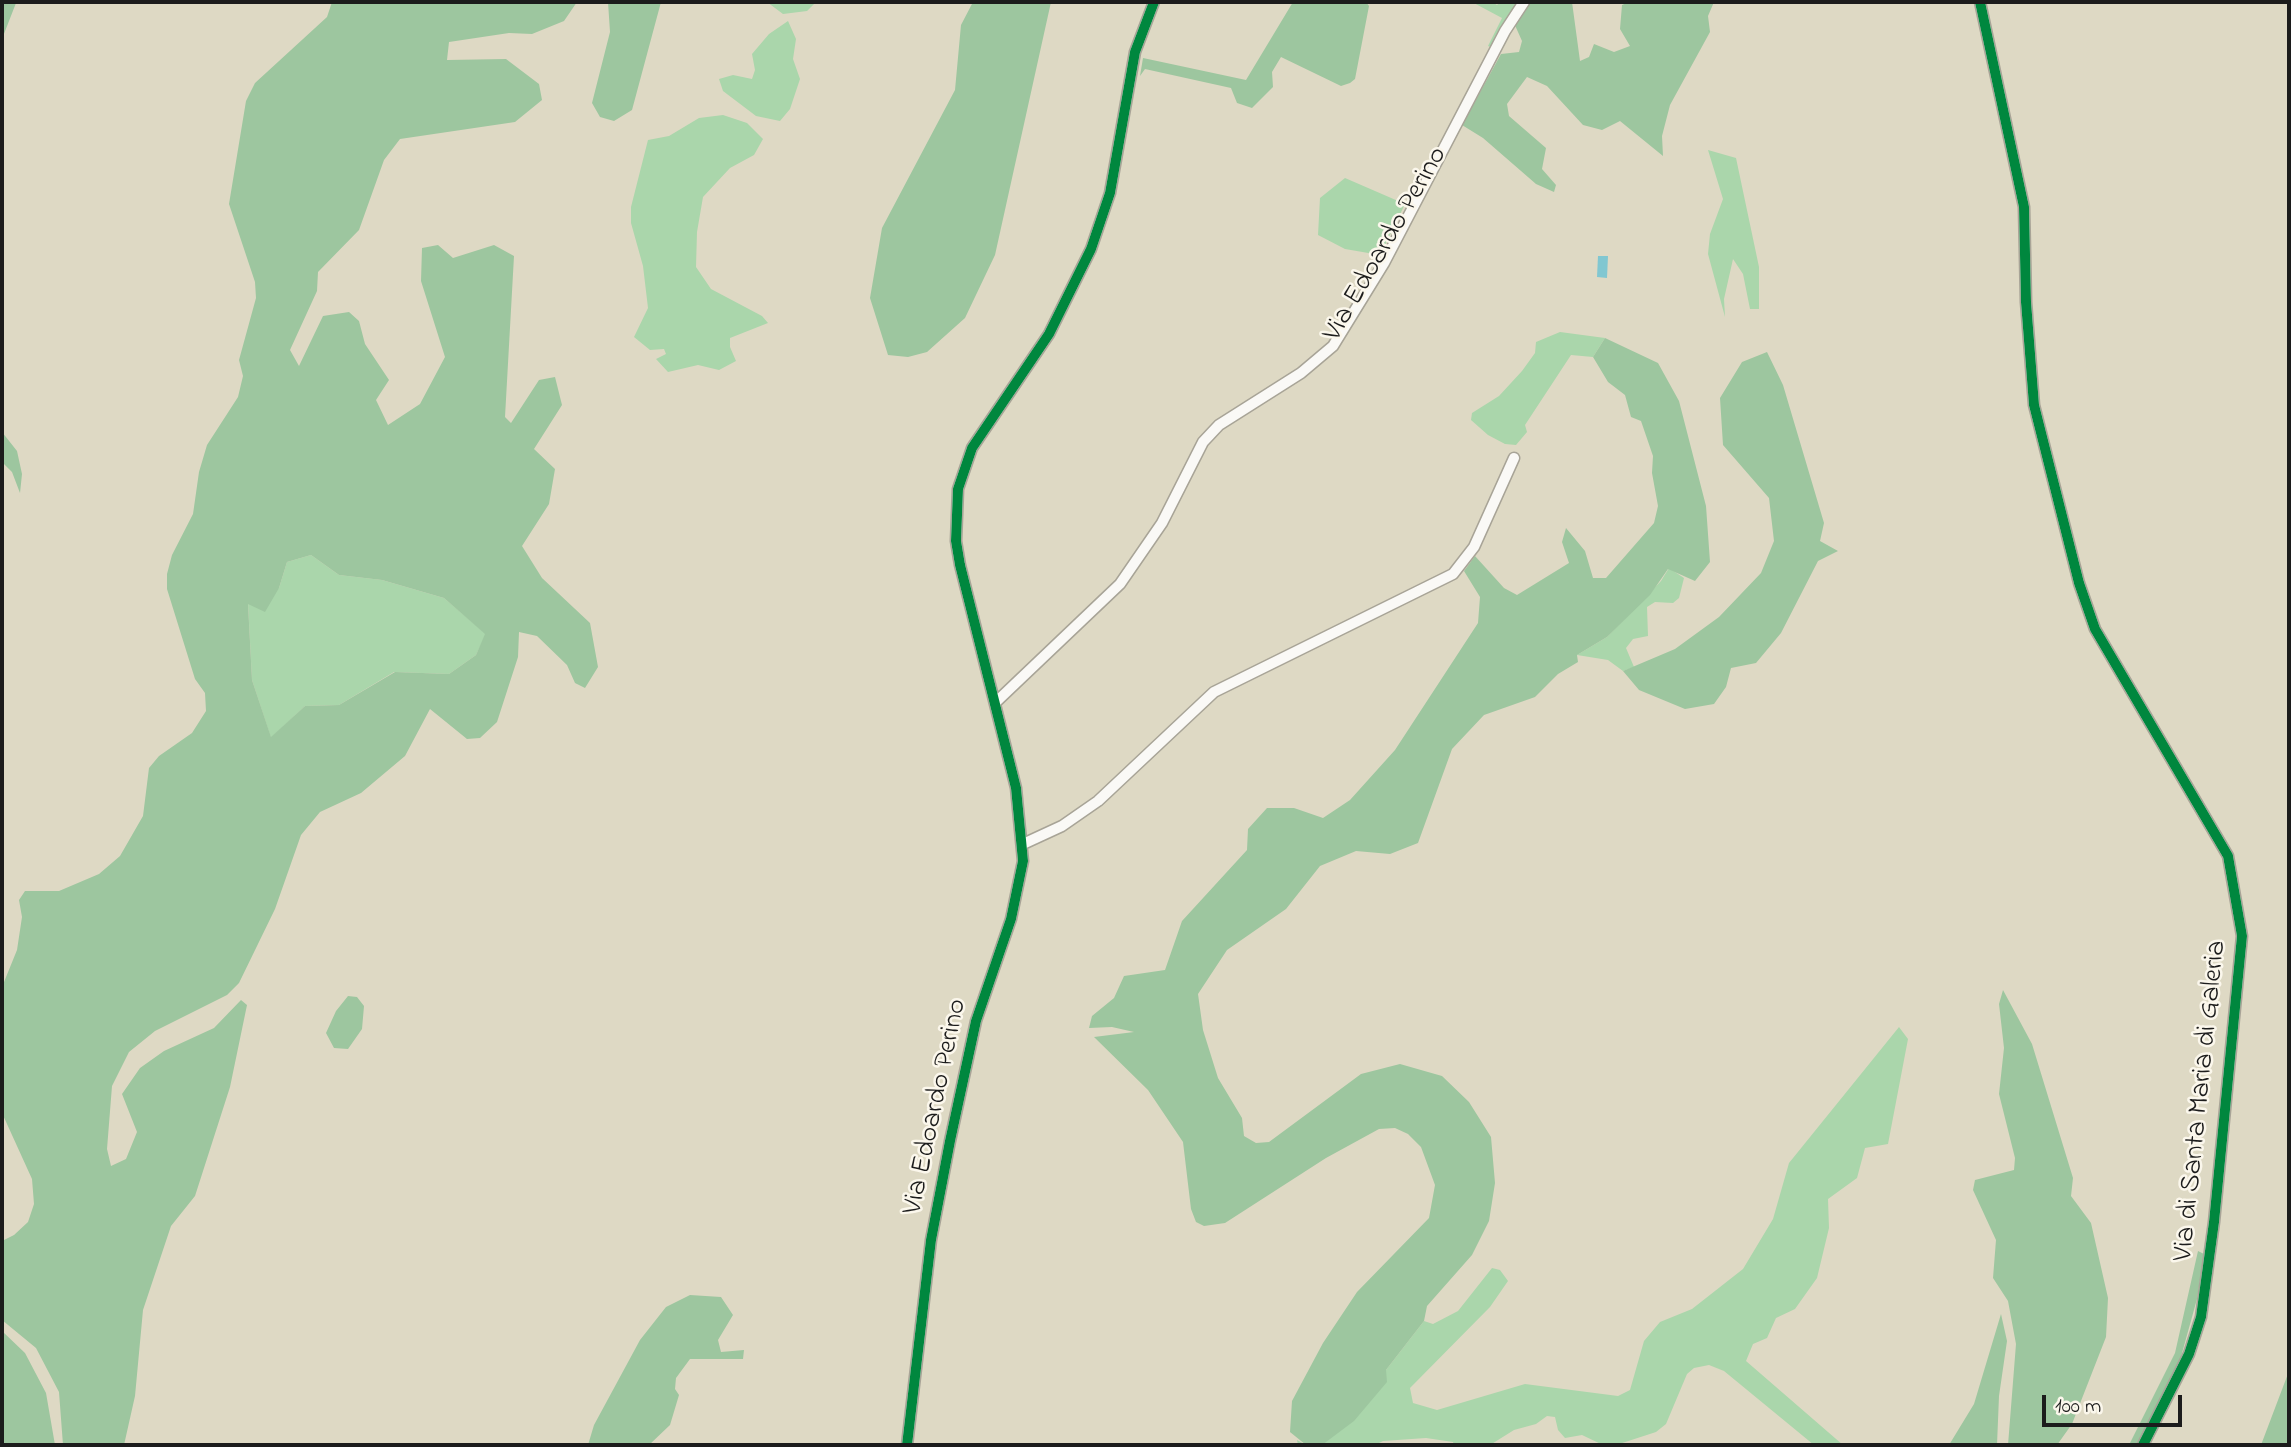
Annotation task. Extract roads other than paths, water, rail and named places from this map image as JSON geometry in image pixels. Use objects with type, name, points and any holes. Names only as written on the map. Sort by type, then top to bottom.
[{"type":"street","points":[[996,702],[966,591],[956,541],[956,504],[961,474],[972,448],[1058,318],[1091,249],[1110,193],[1135,52],[1154,2]]},
{"type":"street","name":"Via Edoardo Perino","points":[[907,1445],[931,1240],[950,1141],[976,1021],[1020,887],[1023,844],[1016,788],[996,702],[1120,584],[1161,523],[1203,442],[1219,425],[1301,373],[1333,346],[1384,262],[1505,31],[1524,2]]},
{"type":"street","name":"Via di Santa Maria di Galeria","points":[[1980,2],[2024,206],[2026,302],[2034,405],[2046,465],[2079,583],[2095,629],[2228,856],[2242,936],[2212,1236],[2201,1317],[2189,1354],[2144,1445]]},
{"type":"street","points":[[1023,844],[1062,826],[1098,801],[1214,692],[1453,574],[1475,547],[1514,458]]},
{"type":"water","points":[[1598,256],[1608,256],[1607,278],[1597,277]]}]
